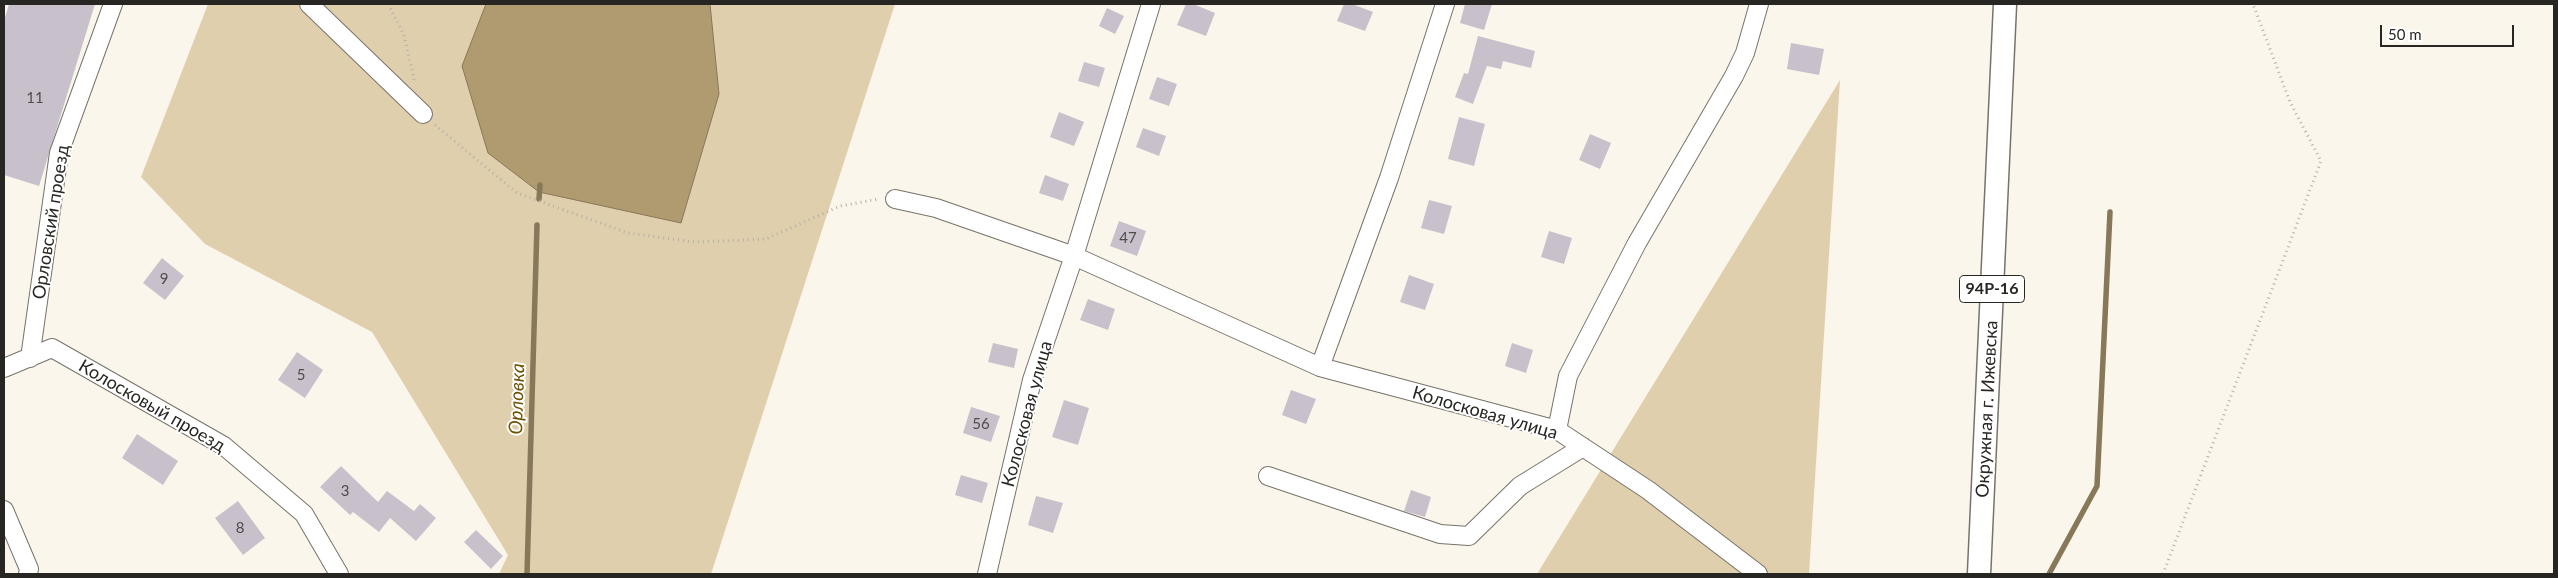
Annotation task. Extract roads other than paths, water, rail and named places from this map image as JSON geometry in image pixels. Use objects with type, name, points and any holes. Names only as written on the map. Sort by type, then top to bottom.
[{"type":"main road","name":"Окружная г. Ижевска","points":[[1979,574],[2005,4]]},
{"type":"street","name":"Орловский проезд","points":[[30,358],[59,153],[113,4]]},
{"type":"street","points":[[310,4],[423,114]]},
{"type":"street","name":"Колосковая улица","points":[[987,574],[1032,380],[1074,256],[1151,4]]},
{"type":"street","points":[[1320,367],[1389,178],[1445,4]]},
{"type":"street","points":[[1557,430],[1568,376],[1637,243],[1734,76],[1745,53],[1759,4]]},
{"type":"street","points":[[895,198],[936,208],[1074,256]]},
{"type":"street","name":"Колосковая улица","points":[[1074,256],[1320,367],[1557,430],[1648,490],[1758,574]]},
{"type":"street","name":"Колосковый проезд","points":[[4,368],[52,348],[224,446],[304,514],[339,574]]},
{"type":"street","points":[[1268,476],[1440,534],[1469,536],[1520,486],[1583,447]]},
{"type":"street","points":[[4,510],[28,569],[28,574]]},
{"type":"waterway","name":"Орловка","points":[[539,199],[540,185]]},
{"type":"waterway","points":[[2049,574],[2097,486],[2110,212]]},
{"type":"waterway","name":"Орловка","points":[[527,574],[537,225]]}]
